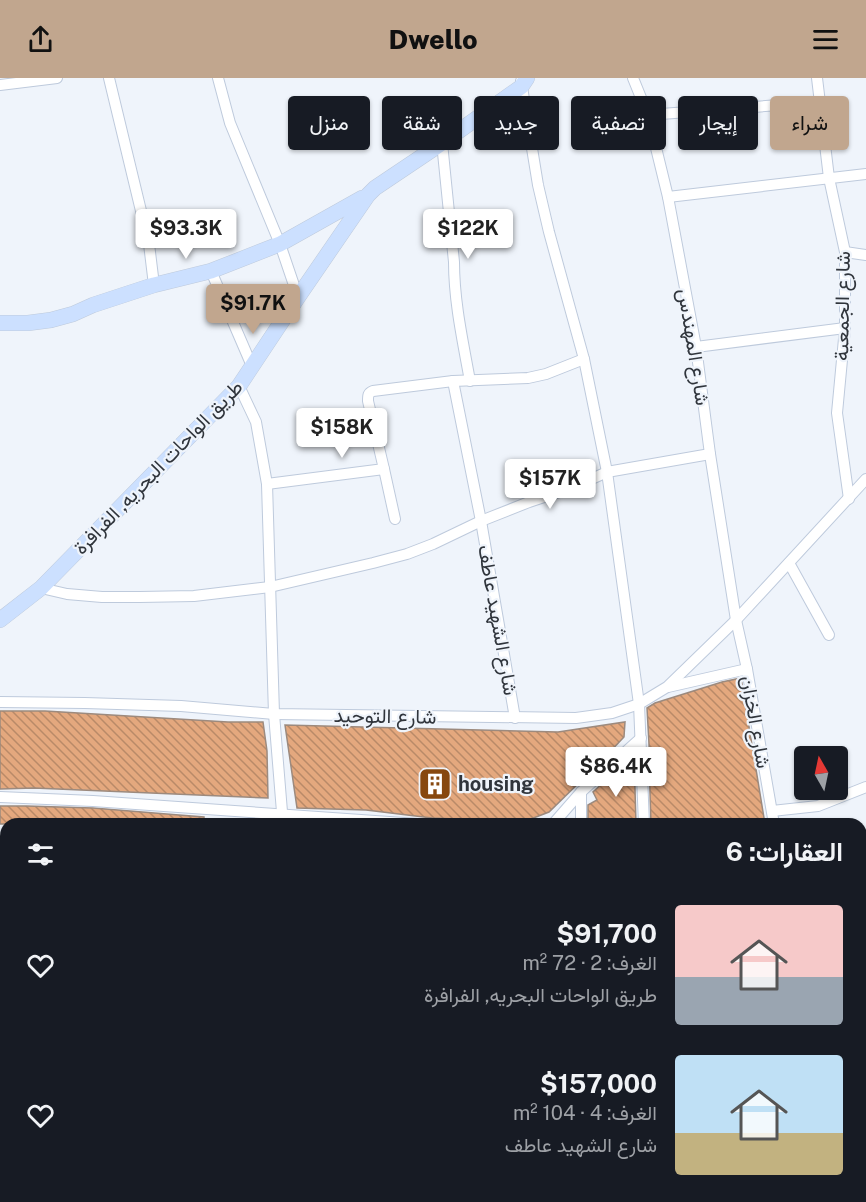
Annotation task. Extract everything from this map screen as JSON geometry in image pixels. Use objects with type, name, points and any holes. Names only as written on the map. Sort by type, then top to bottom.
[{"type":"main road","name":"طريق الواحات البحريه, الفرافرة","points":[[462,128],[523,81]]},
{"type":"main road","name":"طريق الواحات البحريه, الفرافرة","points":[[0,620],[41,588],[239,386],[368,195],[432,150]]},
{"type":"main road","points":[[0,323],[51,320],[153,285],[211,271],[280,244],[368,195]]},
{"type":"street","points":[[0,85],[57,78]]},
{"type":"street","points":[[109,78],[149,244],[153,285]]},
{"type":"street","points":[[218,78],[230,123],[280,244],[298,297]]},
{"type":"street","name":"شارع المهندس","points":[[633,78],[640,96]]},
{"type":"street","name":"شارع الجمعية","points":[[817,78],[818,96]]},
{"type":"street","points":[[523,81],[538,185],[584,359],[607,472],[639,704],[644,818]]},
{"type":"street","points":[[666,114],[770,106]]},
{"type":"street","points":[[443,150],[454,279],[470,381]]},
{"type":"street","name":"شارع المهندس","points":[[657,150],[668,197],[696,346],[736,620]]},
{"type":"street","name":"شارع الجمعية","points":[[825,150],[845,252],[845,328],[837,413],[849,499]]},
{"type":"street","points":[[668,197],[866,174]]},
{"type":"street","points":[[845,252],[866,255]]},
{"type":"street","points":[[211,271],[252,366]]},
{"type":"street","points":[[696,346],[845,328]]},
{"type":"street","points":[[395,519],[368,401],[369,392],[453,381],[528,378],[546,374],[584,359]]},
{"type":"street","name":"شارع الشهيد عاطف","points":[[453,381],[481,521],[515,718]]},
{"type":"street","points":[[0,797],[93,801],[283,818],[274,714],[267,484],[256,422],[239,386]]},
{"type":"street","points":[[41,588],[67,594],[140,597],[194,596],[270,587],[407,554],[481,521],[574,487],[607,472],[710,454]]},
{"type":"street","points":[[267,484],[384,469]]},
{"type":"street","name":"شارع التوحيد","points":[[0,702],[181,706],[274,714],[576,718],[612,713],[639,704],[667,687],[736,620],[866,479]]},
{"type":"street","points":[[789,563],[829,635]]},
{"type":"street","name":"شارع الخزان","points":[[736,620],[747,669],[773,818]]},
{"type":"street","points":[[667,687],[747,669]]},
{"type":"street","points":[[557,818],[581,792],[641,738]]},
{"type":"street","points":[[772,812],[818,806],[866,787]]},
{"type":"street","points":[[581,792],[581,818]]},
{"type":"building","points":[[741,678],[764,818],[651,818],[647,708],[655,703]]},
{"type":"building","points":[[0,711],[45,711],[263,722],[267,751],[268,798],[34,788],[0,789]]},
{"type":"building","name":"housing","points":[[625,722],[624,737],[549,812],[533,818],[432,818],[366,810],[297,808],[285,725],[558,732]]},
{"type":"building","name":"housing","points":[[634,755],[636,818],[588,818],[588,805],[597,800],[593,792]]},
{"type":"building","points":[[0,806],[93,808],[204,817],[204,818],[0,818]]},
{"type":"place","name":"housing","points":[[435,784]]}]
